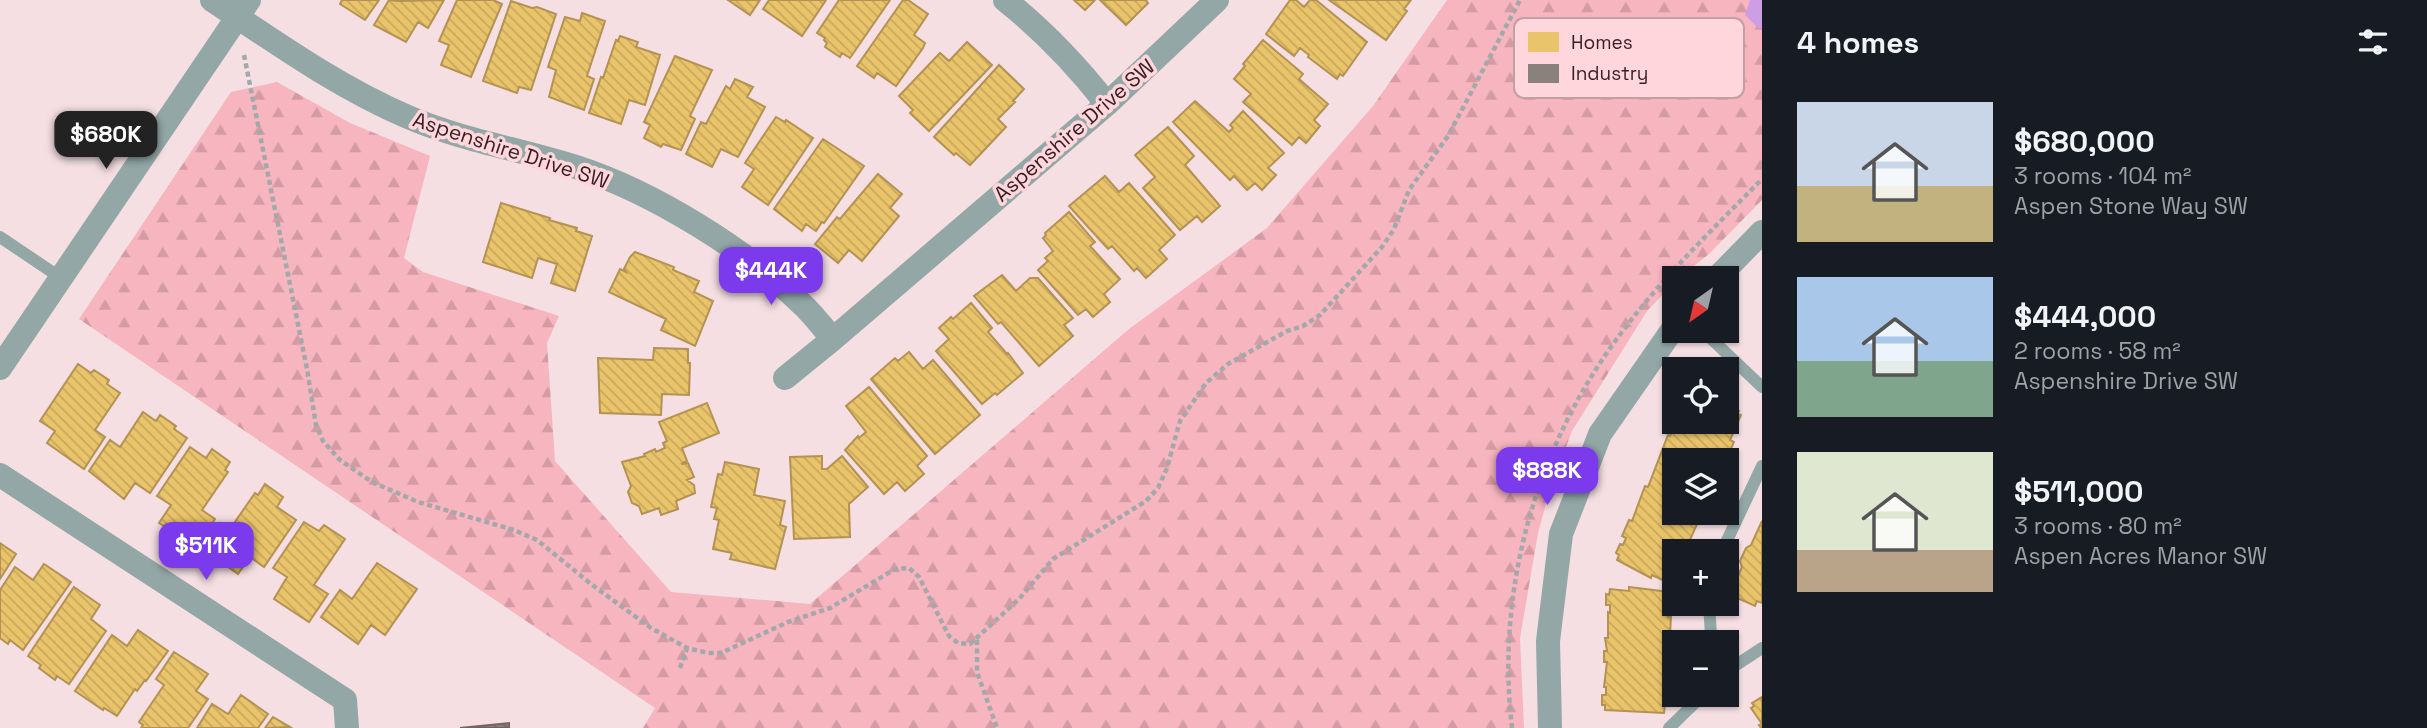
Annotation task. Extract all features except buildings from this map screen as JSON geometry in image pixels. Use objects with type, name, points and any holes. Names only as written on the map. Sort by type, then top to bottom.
[{"type":"street","name":"Aspenshire Drive SW","points":[[212,0],[243,8],[331,78],[408,117],[451,132],[577,167],[646,197],[745,257],[805,307],[833,339]]},
{"type":"street","points":[[1005,0],[1055,45],[1087,78],[1107,104]]},
{"type":"street","name":"Aspenshire Drive SW","points":[[785,378],[1107,104],[1217,0]]},
{"type":"street","points":[[0,368],[243,8]]},
{"type":"street","points":[[1729,266],[1762,232]]},
{"type":"street","points":[[1550,728],[1548,641],[1561,534],[1600,433],[1663,343]]},
{"type":"street","points":[[0,475],[345,700],[347,728]]},
{"type":"lane","points":[[0,237],[61,278]]},
{"type":"lane","points":[[1716,343],[1762,387]]},
{"type":"lane","points":[[1728,539],[1762,466]]},
{"type":"lane","points":[[1739,663],[1762,648]]},
{"type":"lane","points":[[1670,728],[1691,707]]},
{"type":"path","points":[[243,8],[251,98],[316,425],[323,441],[340,460],[385,488],[418,502],[514,530],[537,540],[631,615],[687,648],[721,653],[788,622],[830,608],[901,568],[914,571],[919,576],[953,640],[963,645],[977,640],[1020,599],[1053,559],[1140,506],[1153,494],[1167,468],[1180,421],[1187,407],[1206,383],[1228,364],[1287,331],[1303,327],[1320,315],[1382,247],[1394,229],[1409,190],[1448,136],[1520,0]]},
{"type":"path","points":[[977,640],[977,672],[996,728]]},
{"type":"path","points":[[680,668],[687,648]]},
{"type":"green space","points":[[1447,0],[1762,0],[1762,200],[1694,266],[1662,266],[1662,295],[1647,311],[1572,431],[1550,489],[1538,533],[1520,638],[1524,728],[643,728],[655,708],[79,319],[231,92],[277,82],[350,123],[430,156],[404,258],[423,272],[559,316],[547,343],[555,461],[671,592],[810,604],[1129,329],[1267,228],[1373,106]]},
{"type":"shaded area","points":[[1750,0],[1762,0],[1762,28],[1758,28],[1745,15]]}]
